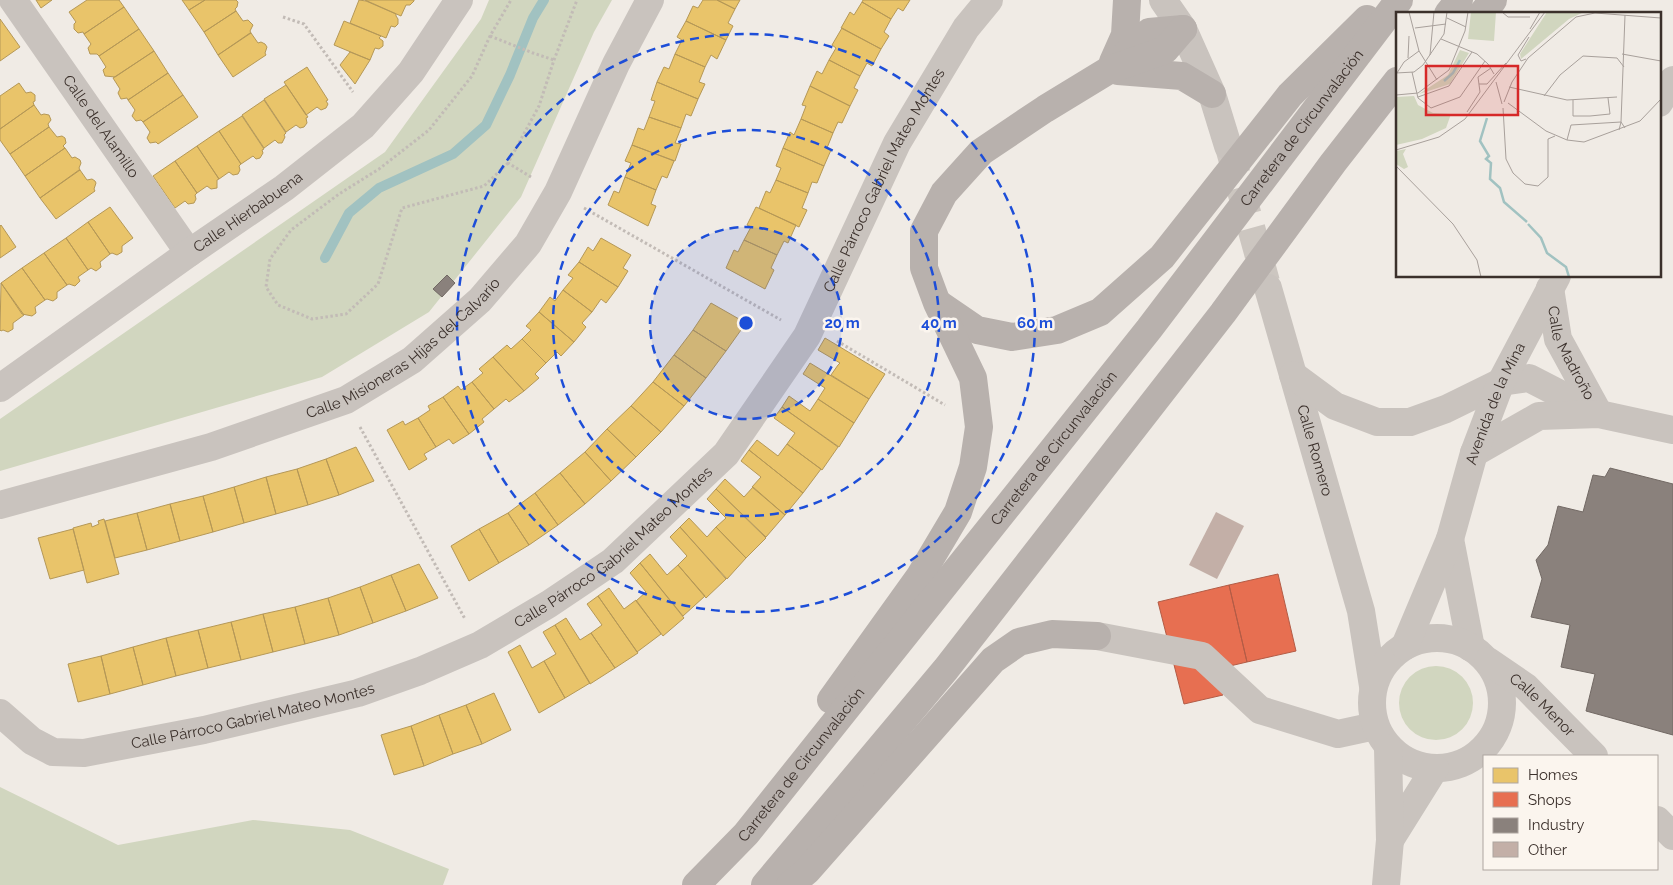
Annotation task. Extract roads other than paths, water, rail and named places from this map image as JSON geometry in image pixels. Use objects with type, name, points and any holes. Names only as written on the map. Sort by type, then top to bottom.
[{"type":"main road","points":[[1109,70],[1125,34],[1127,0]]},
{"type":"main road","points":[[937,303],[977,330],[1012,337],[1057,330],[1100,312],[1162,256],[1290,96],[1386,0]]},
{"type":"main road","name":"Carretera de Circunvalación","points":[[696,885],[746,834],[1149,329],[1399,0]]},
{"type":"main road","points":[[1450,12],[1459,0]]},
{"type":"main road","points":[[1484,12],[1493,0]]},
{"type":"main road","points":[[746,834],[814,722],[920,576],[958,512],[973,467],[979,427],[973,378],[937,303],[924,268],[924,231],[944,193],[981,152],[1045,109],[1109,70],[1165,50],[1184,29]]},
{"type":"main road","points":[[1109,70],[1182,76],[1212,94]]},
{"type":"main road","points":[[765,885],[946,670],[1223,313],[1333,163],[1396,82]]},
{"type":"main road","points":[[1333,163],[1396,105]]},
{"type":"main road","points":[[790,885],[807,871],[993,660],[1019,642],[1052,634],[1097,636]]},
{"type":"street","name":"Calle del Alamillo","points":[[12,0],[189,253]]},
{"type":"street","name":"Calle Hierbabuena","points":[[0,388],[189,253],[284,188],[363,126],[411,72],[459,0]]},
{"type":"street","name":"Calle Misioneras Hijas del Calvario","points":[[0,506],[211,447],[346,400],[412,360],[480,300],[528,244],[558,192],[616,64],[650,0]]},
{"type":"street","name":"Calle Párroco Gabriel Mateo Montes","points":[[0,713],[32,741],[53,752],[84,753],[204,730],[358,693],[420,671],[480,645],[549,604],[613,561],[726,454],[808,336],[897,143],[966,28],[989,0]]},
{"type":"street","points":[[1163,0],[1184,29],[1212,94],[1228,146]]},
{"type":"street","points":[[1660,101],[1673,80]]},
{"type":"street","name":"Avenida de la Mina","points":[[1400,649],[1450,539],[1474,453],[1501,382],[1553,282]]},
{"type":"street","name":"Calle Madroño","points":[[1553,282],[1558,339],[1599,414]]},
{"type":"street","name":"Calle Romero","points":[[1268,288],[1362,611],[1373,686]]},
{"type":"street","name":"Calle Madroño","points":[[1294,375],[1335,406],[1377,422],[1410,422],[1446,409],[1501,382],[1529,378],[1599,414]]},
{"type":"street","points":[[1501,382],[1521,405],[1539,416]]},
{"type":"street","name":"Calle Madroño","points":[[1474,453],[1539,416],[1599,414],[1673,430]]},
{"type":"street","name":"Avenida de la Mina","points":[[1450,539],[1478,653]]},
{"type":"street","name":"Calle Romero","points":[[1362,611],[1400,649]]},
{"type":"street","points":[[1097,636],[1202,656],[1260,710],[1338,734],[1382,737],[1402,759],[1418,766],[1435,768],[1452,767],[1476,761],[1496,732],[1502,713],[1502,694],[1496,675],[1478,653],[1456,640],[1438,638],[1421,640],[1400,649],[1382,667],[1373,686],[1371,706],[1382,737],[1390,840],[1386,885]]},
{"type":"street","name":"Calle Menor","points":[[1478,653],[1526,686],[1593,755]]},
{"type":"street","points":[[1390,840],[1435,768]]},
{"type":"waterway","points":[[325,258],[349,213],[379,188],[453,154],[486,125],[510,75],[533,18],[544,0]]},
{"type":"tunnel","points":[[1229,147],[1266,282]]}]
